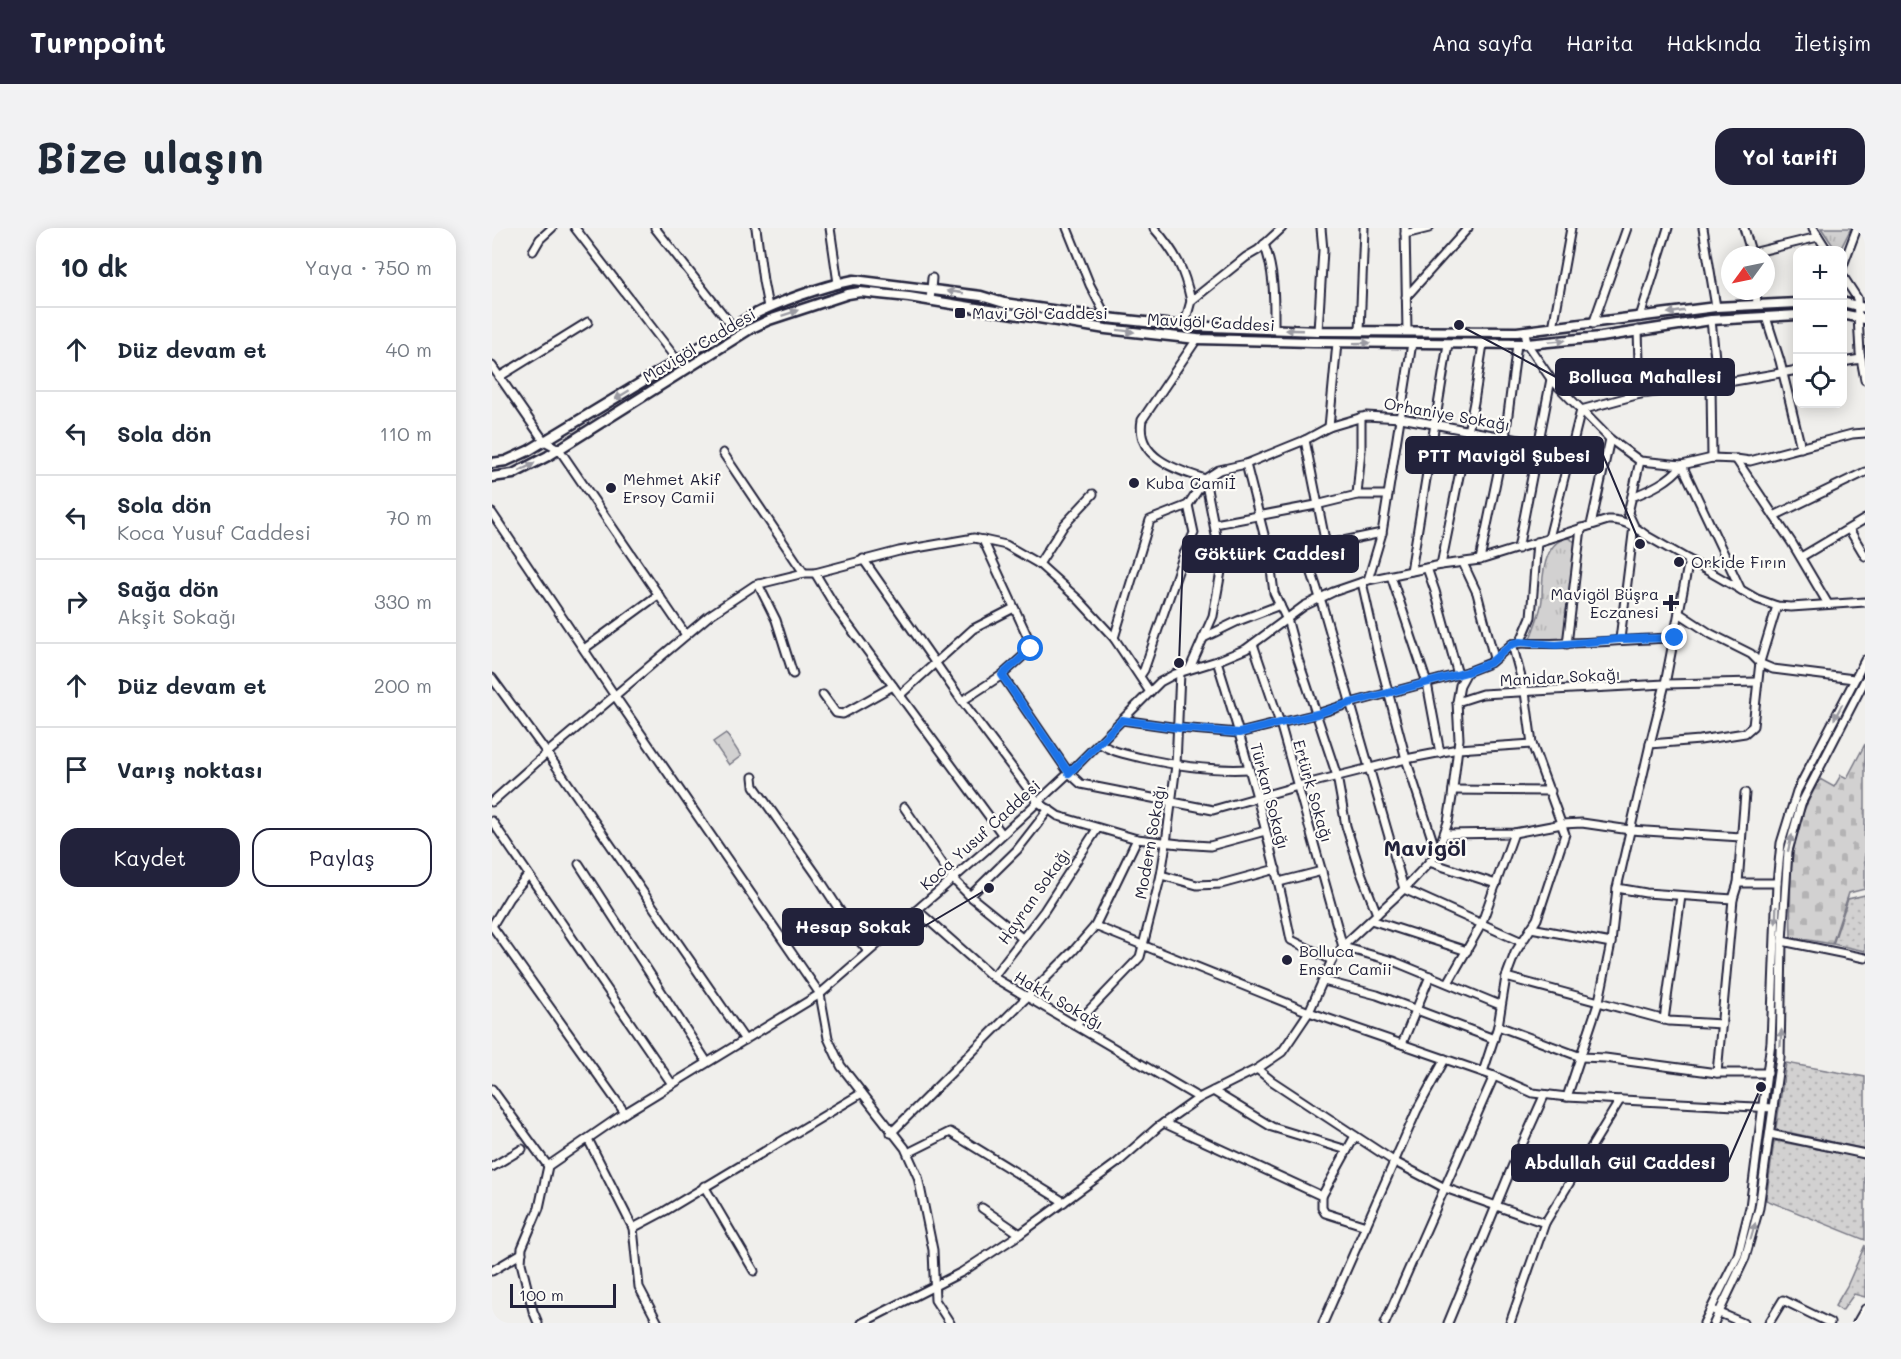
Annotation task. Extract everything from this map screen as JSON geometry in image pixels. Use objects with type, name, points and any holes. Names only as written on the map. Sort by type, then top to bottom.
[{"type":"main road","name":"Mavigöl Caddesi","points":[[492,463],[516,457],[732,326],[768,307],[838,283],[861,280],[981,296],[1004,303],[1107,318],[1184,326],[1318,331],[1492,333],[1593,324],[1716,307],[1793,303]]},
{"type":"main road","name":"Mavigöl Caddesi","points":[[492,477],[522,470],[738,336],[770,320],[848,294],[875,293],[930,300],[1106,329],[1197,339],[1337,343],[1522,344],[1601,337],[1711,321],[1793,315]]},
{"type":"main road","points":[[1847,304],[1862,307]]},
{"type":"main road","points":[[1847,315],[1862,318]]},
{"type":"street","points":[[533,251],[540,239],[552,228]]},
{"type":"street","points":[[575,228],[677,360]]},
{"type":"street","points":[[655,228],[732,326]]},
{"type":"street","points":[[756,228],[768,307]]},
{"type":"street","points":[[830,228],[838,283]]},
{"type":"street","points":[[1067,228],[1090,285],[1107,318]]},
{"type":"street","points":[[1154,228],[1181,264],[1191,301],[1184,326]]},
{"type":"street","points":[[1191,301],[1282,228]]},
{"type":"street","points":[[1318,331],[1323,250],[1321,228]]},
{"type":"street","points":[[1360,331],[1364,228]]},
{"type":"street","points":[[1407,331],[1405,231],[1429,228]]},
{"type":"street","points":[[1406,297],[1468,228]]},
{"type":"street","points":[[1553,328],[1571,228]]},
{"type":"street","points":[[1593,324],[1627,228]]},
{"type":"street","points":[[1640,317],[1668,228]]},
{"type":"street","points":[[1703,228],[1716,307]]},
{"type":"street","points":[[1744,228],[1750,246]]},
{"type":"street","points":[[1812,228],[1824,246]]},
{"type":"street","points":[[1847,255],[1857,228]]},
{"type":"street","points":[[1775,248],[1818,237]]},
{"type":"street","points":[[1264,244],[1273,274],[1274,329]]},
{"type":"street","points":[[930,300],[932,278]]},
{"type":"street","points":[[1847,283],[1862,307],[1861,359],[1865,380]]},
{"type":"street","points":[[1757,300],[1757,304]]},
{"type":"street","points":[[1766,317],[1783,372],[1800,448]]},
{"type":"street","points":[[1711,321],[1715,358],[1711,385],[1712,458]]},
{"type":"street","points":[[500,377],[588,322]]},
{"type":"street","points":[[1638,330],[1640,394]]},
{"type":"street","points":[[1480,560],[1525,331]]},
{"type":"street","points":[[1197,339],[1142,420],[1141,429],[1144,443],[1154,457],[1178,471],[1205,479]]},
{"type":"street","points":[[1329,428],[1337,343]]},
{"type":"street","points":[[1412,343],[1382,533],[1365,581],[1377,650],[1406,759],[1437,854]]},
{"type":"street","points":[[1412,571],[1448,344]]},
{"type":"street","points":[[1441,565],[1474,402],[1483,344]]},
{"type":"street","points":[[1522,344],[1551,379],[1610,439],[1640,461],[1682,465],[1712,458],[1759,460],[1852,434],[1865,433]]},
{"type":"street","points":[[1847,361],[1861,359]]},
{"type":"street","points":[[492,366],[544,441],[559,448],[686,635]]},
{"type":"street","points":[[1581,410],[1640,394],[1711,385],[1793,371]]},
{"type":"street","points":[[1518,549],[1551,379]]},
{"type":"street","points":[[1549,538],[1581,410]]},
{"type":"street","points":[[1357,495],[1361,450],[1360,417]]},
{"type":"street","name":"Orhaniye Sokağı","points":[[1205,479],[1219,470],[1246,464],[1360,417],[1401,418],[1505,438],[1571,454]]},
{"type":"street","points":[[1591,525],[1610,439]]},
{"type":"street","points":[[1305,440],[1316,505],[1326,545]]},
{"type":"street","points":[[723,453],[804,573]]},
{"type":"street","points":[[1736,459],[1801,557],[1828,604]]},
{"type":"street","points":[[1620,639],[1634,526],[1628,513],[1640,461]]},
{"type":"street","points":[[1246,464],[1269,554],[1274,593],[1287,619],[1337,776],[1346,826],[1374,917]]},
{"type":"street","points":[[1632,497],[1653,488],[1676,473],[1682,465]]},
{"type":"street","points":[[1682,465],[1741,590]]},
{"type":"street","points":[[1774,516],[1865,472]]},
{"type":"street","points":[[1114,638],[1150,520],[1188,506],[1205,479]]},
{"type":"street","points":[[1190,668],[1213,616],[1222,566],[1205,479]]},
{"type":"street","points":[[1039,564],[1064,525],[1093,494]]},
{"type":"street","points":[[1215,524],[1357,495],[1388,495]]},
{"type":"street","points":[[1140,676],[1184,554],[1194,533],[1188,506]]},
{"type":"street","points":[[492,513],[820,994],[828,1038],[841,1066],[908,1153],[918,1177],[933,1250],[936,1300],[950,1323]]},
{"type":"street","name":"Koca Yusuf Caddesi","points":[[548,1166],[625,1113],[820,994],[1038,802],[1160,682],[1190,668],[1217,662],[1253,644],[1304,606],[1365,581],[1441,565],[1480,560],[1591,525],[1618,519],[1628,513]]},
{"type":"street","points":[[1618,519],[1634,526],[1757,599],[1777,606],[1865,602]]},
{"type":"street","points":[[1801,557],[1865,519]]},
{"type":"street","points":[[1567,644],[1581,528]]},
{"type":"street","points":[[1849,529],[1865,556]]},
{"type":"street","points":[[1184,554],[1222,566],[1269,554],[1382,533]]},
{"type":"street","points":[[492,802],[710,615],[758,584],[804,573],[815,573],[899,551],[974,538],[1006,545],[1039,564],[1079,600],[1114,638],[1150,692]]},
{"type":"street","points":[[962,701],[1002,675],[1031,649],[983,540]]},
{"type":"street","points":[[1520,642],[1531,617],[1538,542]]},
{"type":"street","points":[[1304,549],[1404,889],[1522,942]]},
{"type":"street","points":[[863,559],[962,701],[1038,802],[1058,816],[1097,829],[1137,839],[1166,843],[1210,846],[1265,831]]},
{"type":"street","points":[[1567,1098],[1599,1001],[1611,943],[1617,888],[1665,684],[1689,560]]},
{"type":"street","points":[[1463,563],[1477,592],[1494,658]]},
{"type":"street","points":[[1426,568],[1436,591],[1458,675]]},
{"type":"street","points":[[815,573],[838,611],[1002,834]]},
{"type":"street","points":[[1391,576],[1427,683],[1440,753]]},
{"type":"street","points":[[758,584],[776,620],[793,674]]},
{"type":"street","points":[[584,649],[658,595]]},
{"type":"street","points":[[1203,638],[1238,621],[1280,605]]},
{"type":"street","points":[[1650,744],[1700,740],[1744,733],[1752,726],[1760,662],[1777,606]]},
{"type":"street","points":[[900,695],[973,629],[1014,608]]},
{"type":"street","points":[[1679,613],[1773,669],[1854,680]]},
{"type":"street","points":[[1122,720],[1239,733],[1458,675],[1490,663],[1512,644],[1520,642],[1556,645],[1620,639],[1675,638]]},
{"type":"street","name":"Ertürk Sokağı","points":[[1253,644],[1280,723],[1343,947]]},
{"type":"street","points":[[1483,1072],[1498,1026],[1506,977],[1515,953],[1537,920],[1565,834],[1532,744],[1525,692],[1512,644]]},
{"type":"street","points":[[1704,1323],[1738,1255],[1750,1207],[1768,1072],[1781,843],[1792,804],[1809,766],[1865,660]]},
{"type":"street","name":"Türkan Sokağı","points":[[1217,662],[1257,797],[1276,869],[1291,940],[1332,960]]},
{"type":"street","name":"Modern Sokağı","points":[[1075,1025],[1140,957],[1161,875],[1166,843],[1176,765],[1180,672]]},
{"type":"street","points":[[862,1323],[935,1287],[1020,1234],[1117,1163],[1164,1123],[1199,1098],[1257,1069],[1282,1052],[1309,1012],[1332,960],[1437,854],[1445,834],[1453,790],[1458,749],[1457,702],[1460,685],[1467,672]]},
{"type":"street","points":[[1002,675],[1069,773],[1083,785],[1213,810],[1406,759],[1458,749],[1532,744]]},
{"type":"street","points":[[492,678],[547,753],[745,1040]]},
{"type":"street","points":[[1714,1323],[1745,1258],[1759,1208],[1782,1027],[1782,940],[1788,851],[1801,804],[1865,680]]},
{"type":"street","name":"Manidar Sokağı","points":[[1457,702],[1482,694],[1665,684],[1757,682]]},
{"type":"street","points":[[823,695],[836,713],[843,714],[893,686]]},
{"type":"street","points":[[1099,743],[1108,750],[1176,765],[1220,770],[1249,769]]},
{"type":"street","points":[[753,777],[754,786],[868,951]]},
{"type":"street","points":[[1453,790],[1551,791]]},
{"type":"street","points":[[1717,1073],[1733,899],[1738,883],[1745,793]]},
{"type":"street","points":[[904,807],[953,879],[970,896],[1022,938]]},
{"type":"street","points":[[970,896],[1017,850],[1049,809]]},
{"type":"street","points":[[492,821],[672,1084]]},
{"type":"street","points":[[1445,834],[1514,833],[1562,824],[1582,823],[1630,830],[1742,837]]},
{"type":"street","name":"Hayran Sokağı","points":[[993,977],[1044,911],[1097,829]]},
{"type":"street","points":[[1449,983],[1481,925],[1514,833]]},
{"type":"street","points":[[891,1133],[1074,950],[1095,926],[1137,839]]},
{"type":"street","points":[[1429,862],[1496,884]]},
{"type":"street","points":[[579,864],[707,1062]]},
{"type":"street","points":[[1161,875],[1197,885],[1221,885],[1276,869]]},
{"type":"street","points":[[1279,882],[1322,871]]},
{"type":"street","points":[[528,875],[509,898],[492,926],[625,1113]]},
{"type":"street","points":[[1738,883],[1777,883]]},
{"type":"street","points":[[1617,888],[1681,897],[1733,899]]},
{"type":"street","points":[[1664,1020],[1681,897]]},
{"type":"street","name":"Hakkı Sokağı","points":[[917,910],[993,977],[1199,1098]]},
{"type":"street","points":[[1374,917],[1467,951]]},
{"type":"street","points":[[1095,926],[1309,1012],[1544,1095],[1773,1108]]},
{"type":"street","points":[[1531,928],[1611,943]]},
{"type":"street","points":[[1782,940],[1865,958]]},
{"type":"street","points":[[1343,947],[1393,961],[1500,1005]]},
{"type":"street","points":[[1402,1044],[1430,976]]},
{"type":"street","points":[[1506,977],[1664,1020],[1722,1024]]},
{"type":"street","points":[[1324,981],[1377,995],[1494,1039]]},
{"type":"street","points":[[1498,1026],[1581,1057],[1605,1058],[1717,1073],[1768,1072]]},
{"type":"street","points":[[1323,1323],[1418,1110],[1445,1059]]},
{"type":"street","points":[[1257,1069],[1395,1162],[1445,1188],[1545,1223]]},
{"type":"street","points":[[1386,1323],[1494,1076]]},
{"type":"street","points":[[492,1089],[548,1166],[539,1208],[527,1234],[521,1263],[538,1323]]},
{"type":"street","points":[[1213,1090],[1272,1127],[1347,1150]]},
{"type":"street","points":[[633,1228],[862,1093]]},
{"type":"street","points":[[1448,1323],[1544,1095]]},
{"type":"street","points":[[1510,1323],[1545,1223],[1620,1100]]},
{"type":"street","points":[[1164,1123],[1322,1196]]},
{"type":"street","points":[[908,1153],[950,1132],[1064,1202]]},
{"type":"street","points":[[1770,1134],[1865,1154]]},
{"type":"street","points":[[1355,1136],[1322,1196],[1322,1208],[1325,1213],[1366,1226]]},
{"type":"street","points":[[588,1139],[633,1228],[639,1287],[658,1323]]},
{"type":"street","points":[[493,1164],[522,1149]]},
{"type":"street","points":[[704,1186],[754,1272]]},
{"type":"street","points":[[982,1208],[1020,1234]]},
{"type":"street","points":[[492,1271],[522,1254]]},
{"type":"street","points":[[1769,1323],[1783,1300],[1830,1323]]},
{"type":"street","points":[[1857,1323],[1865,1309]]},
{"type":"street","points":[[1712,1310],[1743,1323]]},
{"type":"green space","points":[[1821,228],[1851,228],[1842,246],[1833,246]]},
{"type":"green space","points":[[1568,538],[1578,546],[1563,639],[1530,639],[1541,608],[1544,571],[1549,553],[1553,546]]},
{"type":"green space","points":[[726,733],[741,756],[729,765],[713,742]]},
{"type":"green space","points":[[1865,744],[1865,889],[1849,893],[1832,944],[1791,937],[1792,858],[1803,813],[1820,779],[1834,787],[1841,775],[1847,778]]},
{"type":"green space","points":[[1865,895],[1865,951],[1833,944],[1848,899]]},
{"type":"green space","points":[[1786,1063],[1865,1077],[1865,1149],[1776,1128]]},
{"type":"green space","points":[[1774,1142],[1865,1158],[1865,1240],[1766,1200]]},
{"type":"green space","points":[[1865,1245],[1865,1297],[1854,1294],[1842,1311],[1835,1306],[1847,1286]]},
{"type":"place","name":"Mavi Göl Caddesi","points":[[960,313]]},
{"type":"place","name":"Bolluca Mahallesi","points":[[1459,325]]},
{"type":"place","name":"Kuba Camiİ","points":[[1134,483]]},
{"type":"place","name":"Mehmet Akif Ersoy Camii","points":[[611,488]]},
{"type":"place","name":"PTT Mavigöl Şubesi","points":[[1640,544]]},
{"type":"place","name":"Orkide Fırın","points":[[1679,562]]},
{"type":"place","name":"Mavigöl Büşra Eczanesi","points":[[1671,603]]},
{"type":"place","name":"Göktürk Caddesi","points":[[1179,663]]},
{"type":"place","name":"Hesap Sokak","points":[[989,888]]},
{"type":"place","name":"Bolluca Ensar Camii","points":[[1287,960]]},
{"type":"place","name":"Abdullah Gül Caddesi","points":[[1761,1087]]},
{"type":"district","name":"Mavigöl","points":[[1425,848]]},
{"type":"route","points":[[1031,649],[1002,675],[1069,773],[1122,720],[1239,733],[1317,714],[1467,672],[1490,663],[1512,644],[1520,642],[1556,645],[1620,639],[1675,638]]}]
